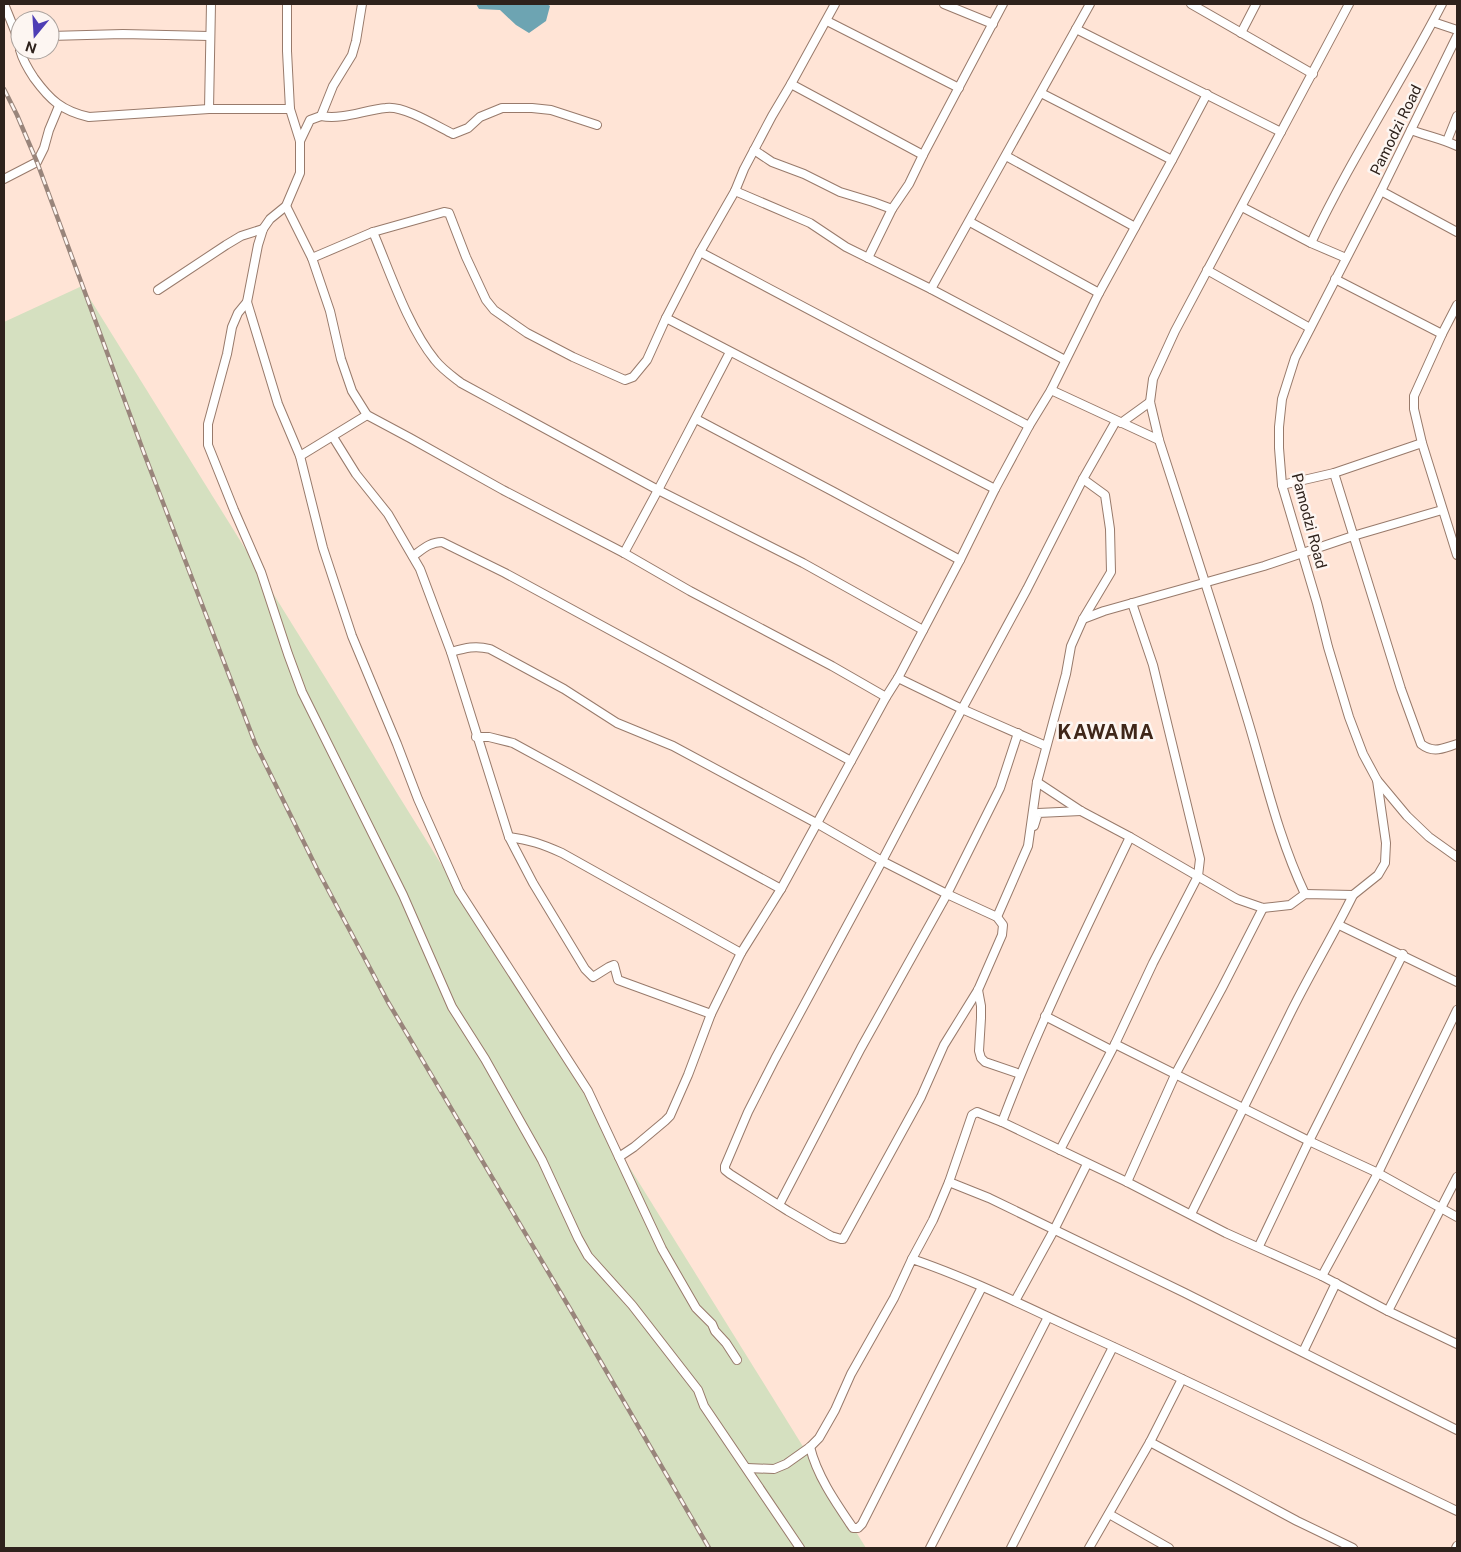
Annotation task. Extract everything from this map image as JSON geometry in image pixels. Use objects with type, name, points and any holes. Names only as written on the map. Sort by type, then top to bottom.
[{"type":"street","points":[[4,4],[10,17]]},
{"type":"street","points":[[209,109],[211,4]]},
{"type":"street","points":[[287,4],[286,52],[290,109],[300,141],[300,173],[286,206],[270,219],[263,229],[247,302],[278,404],[300,456],[323,548],[352,636],[418,799],[459,891],[588,1092],[662,1249],[696,1308],[712,1324],[737,1360]]},
{"type":"street","points":[[321,116],[333,86],[352,55],[362,4]]},
{"type":"street","points":[[312,258],[373,232],[449,212],[466,257],[486,300],[494,310],[527,333],[573,357],[625,380],[633,377],[647,360],[700,252],[735,191],[772,116],[792,84],[835,4]]},
{"type":"street","points":[[944,4],[993,24]]},
{"type":"street","points":[[868,258],[892,209],[909,184],[922,155],[1003,4]]},
{"type":"street","points":[[931,289],[1090,4]]},
{"type":"street","points":[[1190,4],[1313,74]]},
{"type":"street","points":[[1241,33],[1256,4]]},
{"type":"street","points":[[1305,894],[1292,867],[1269,796],[1150,402],[1152,379],[1175,331],[1349,4]]},
{"type":"street","points":[[1311,243],[1356,155],[1442,4]]},
{"type":"street","points":[[827,20],[959,88]]},
{"type":"street","points":[[1433,22],[1457,30]]},
{"type":"street","points":[[1076,29],[1281,132]]},
{"type":"street","points":[[60,36],[123,34],[209,36]]},
{"type":"street","name":"Pamodzi Road","points":[[1457,36],[1382,191],[1295,358],[1282,399],[1278,427],[1282,485],[1349,717],[1362,754],[1377,780],[1407,816],[1429,837],[1457,857]]},
{"type":"street","points":[[24,60],[26,67],[44,92],[59,106],[75,114],[89,117],[209,109],[290,109]]},
{"type":"street","points":[[792,84],[922,155]]},
{"type":"street","points":[[1041,93],[1172,160]]},
{"type":"street","points":[[619,1157],[634,1147],[670,1116],[712,1014],[741,953],[781,890],[898,678],[995,489],[1051,390],[1100,293],[1206,94]]},
{"type":"street","points":[[4,179],[37,162],[59,106]]},
{"type":"street","points":[[300,141],[310,120],[321,116],[343,116],[386,108],[401,109],[453,134],[468,128],[480,117],[502,108],[551,110],[597,125]]},
{"type":"street","points":[[1446,141],[1457,116]]},
{"type":"street","points":[[1411,130],[1457,146]]},
{"type":"street","points":[[754,150],[772,162],[804,174],[840,192],[892,209]]},
{"type":"street","points":[[1006,156],[1135,227]]},
{"type":"street","points":[[735,191],[810,223],[846,247],[931,289],[1065,360]]},
{"type":"street","points":[[1382,191],[1457,232]]},
{"type":"street","points":[[286,206],[312,258],[330,311],[341,359],[352,391],[367,415],[886,697]]},
{"type":"street","points":[[1242,207],[1311,243],[1346,258]]},
{"type":"street","points":[[970,222],[1100,293]]},
{"type":"street","points":[[158,290],[241,236],[263,229]]},
{"type":"street","points":[[373,232],[406,311],[421,339],[435,361],[461,383],[658,490],[803,563],[923,630]]},
{"type":"street","points":[[700,252],[1029,426]]},
{"type":"street","points":[[1207,270],[1310,328]]},
{"type":"street","points":[[1335,279],[1442,334]]},
{"type":"street","points":[[247,302],[238,313],[232,327],[227,354],[208,424],[207,439],[234,510],[261,572],[302,692],[403,895],[452,1007],[542,1160],[582,1247],[632,1305],[698,1390],[704,1406],[800,1548]]},
{"type":"street","points":[[1457,305],[1414,396],[1414,409],[1422,443],[1457,555]]},
{"type":"street","points":[[666,318],[995,489]]},
{"type":"street","points":[[624,553],[730,352]]},
{"type":"street","points":[[1051,390],[1160,440]]},
{"type":"street","points":[[451,652],[480,646],[490,649],[564,689],[617,723],[672,746],[818,824],[882,861],[997,917],[1003,925],[1002,935],[978,990],[944,1044],[921,1097],[841,1239],[831,1236],[779,1205],[725,1170],[725,1166],[748,1112],[771,1066],[882,861],[1083,479],[1118,422],[1150,402]]},
{"type":"street","points":[[300,456],[367,415]]},
{"type":"street","points":[[696,419],[960,560]]},
{"type":"street","points":[[333,437],[356,474],[388,514],[414,556],[451,652],[509,838],[585,969],[593,977],[614,965],[618,980],[712,1014]]},
{"type":"street","points":[[1282,485],[1334,472],[1422,443]]},
{"type":"street","points":[[1334,472],[1401,689],[1421,744],[1427,749],[1434,750],[1457,744]]},
{"type":"street","points":[[1028,846],[1037,782],[1066,674],[1071,646],[1083,619],[1111,572],[1110,529],[1105,495],[1083,479]]},
{"type":"street","points":[[1083,619],[1104,611],[1264,566],[1302,552],[1442,510]]},
{"type":"street","points":[[414,556],[434,542],[442,542],[505,574],[851,762]]},
{"type":"street","points":[[1095,597],[1104,611]]},
{"type":"street","points":[[1060,1150],[1198,876],[1200,859],[1198,845],[1153,665],[1132,603]]},
{"type":"street","points":[[898,678],[1046,746]]},
{"type":"street","points":[[779,1205],[862,1048],[947,894],[1000,788],[1018,733]]},
{"type":"street","points":[[476,737],[488,737],[513,743],[781,890]]},
{"type":"street","points":[[1191,1214],[1288,1016],[1353,895],[1378,875],[1385,863],[1386,844],[1377,780]]},
{"type":"street","points":[[1037,782],[1081,811],[1237,899],[1263,908],[1290,905],[1305,894],[1353,895]]},
{"type":"street","points":[[997,917],[1028,846],[1038,813],[1081,811]]},
{"type":"street","points":[[1002,1122],[1045,1016],[1130,837]]},
{"type":"street","points":[[509,838],[529,840],[562,853],[741,953]]},
{"type":"street","points":[[1127,1182],[1175,1075],[1263,908]]},
{"type":"street","points":[[1338,924],[1457,982]]},
{"type":"street","points":[[1259,1246],[1402,954]]},
{"type":"street","points":[[978,990],[981,1006],[979,1051],[981,1058],[985,1062],[1020,1074]]},
{"type":"street","points":[[1322,1276],[1378,1173],[1457,1010]]},
{"type":"street","points":[[1045,1016],[1175,1075],[1378,1173],[1457,1217]]},
{"type":"street","points":[[747,1468],[774,1469],[786,1464],[819,1438],[851,1374],[894,1298],[933,1220],[949,1182],[972,1115],[977,1112],[1002,1122],[1127,1182],[1226,1233],[1259,1246],[1456,1342]]},
{"type":"street","points":[[1015,1302],[1088,1164]]},
{"type":"street","points":[[1388,1310],[1457,1177]]},
{"type":"street","points":[[949,1182],[988,1198],[1054,1230],[1457,1430]]},
{"type":"street","points":[[912,1259],[952,1273],[1113,1347],[1457,1511]]},
{"type":"street","points":[[1303,1352],[1336,1283]]},
{"type":"street","points":[[810,1447],[827,1487],[854,1528],[858,1528],[862,1524],[982,1287]]},
{"type":"street","points":[[930,1548],[1048,1317]]},
{"type":"street","points":[[1010,1548],[1113,1347]]},
{"type":"street","points":[[1090,1548],[1150,1442],[1182,1379]]},
{"type":"street","points":[[1150,1442],[1296,1521],[1354,1548]]},
{"type":"street","points":[[1109,1514],[1169,1548]]},
{"type":"green space","points":[[82,286],[866,1548],[4,1548],[4,322]]},
{"type":"water","points":[[476,4],[547,4],[550,6],[546,21],[529,33],[516,25],[500,10],[479,9]]},
{"type":"railway","points":[[4,89],[37,162],[144,453],[255,743],[317,869],[388,1002],[709,1548]]},
{"type":"district","name":"KAWAMA","points":[[1106,732]]}]
